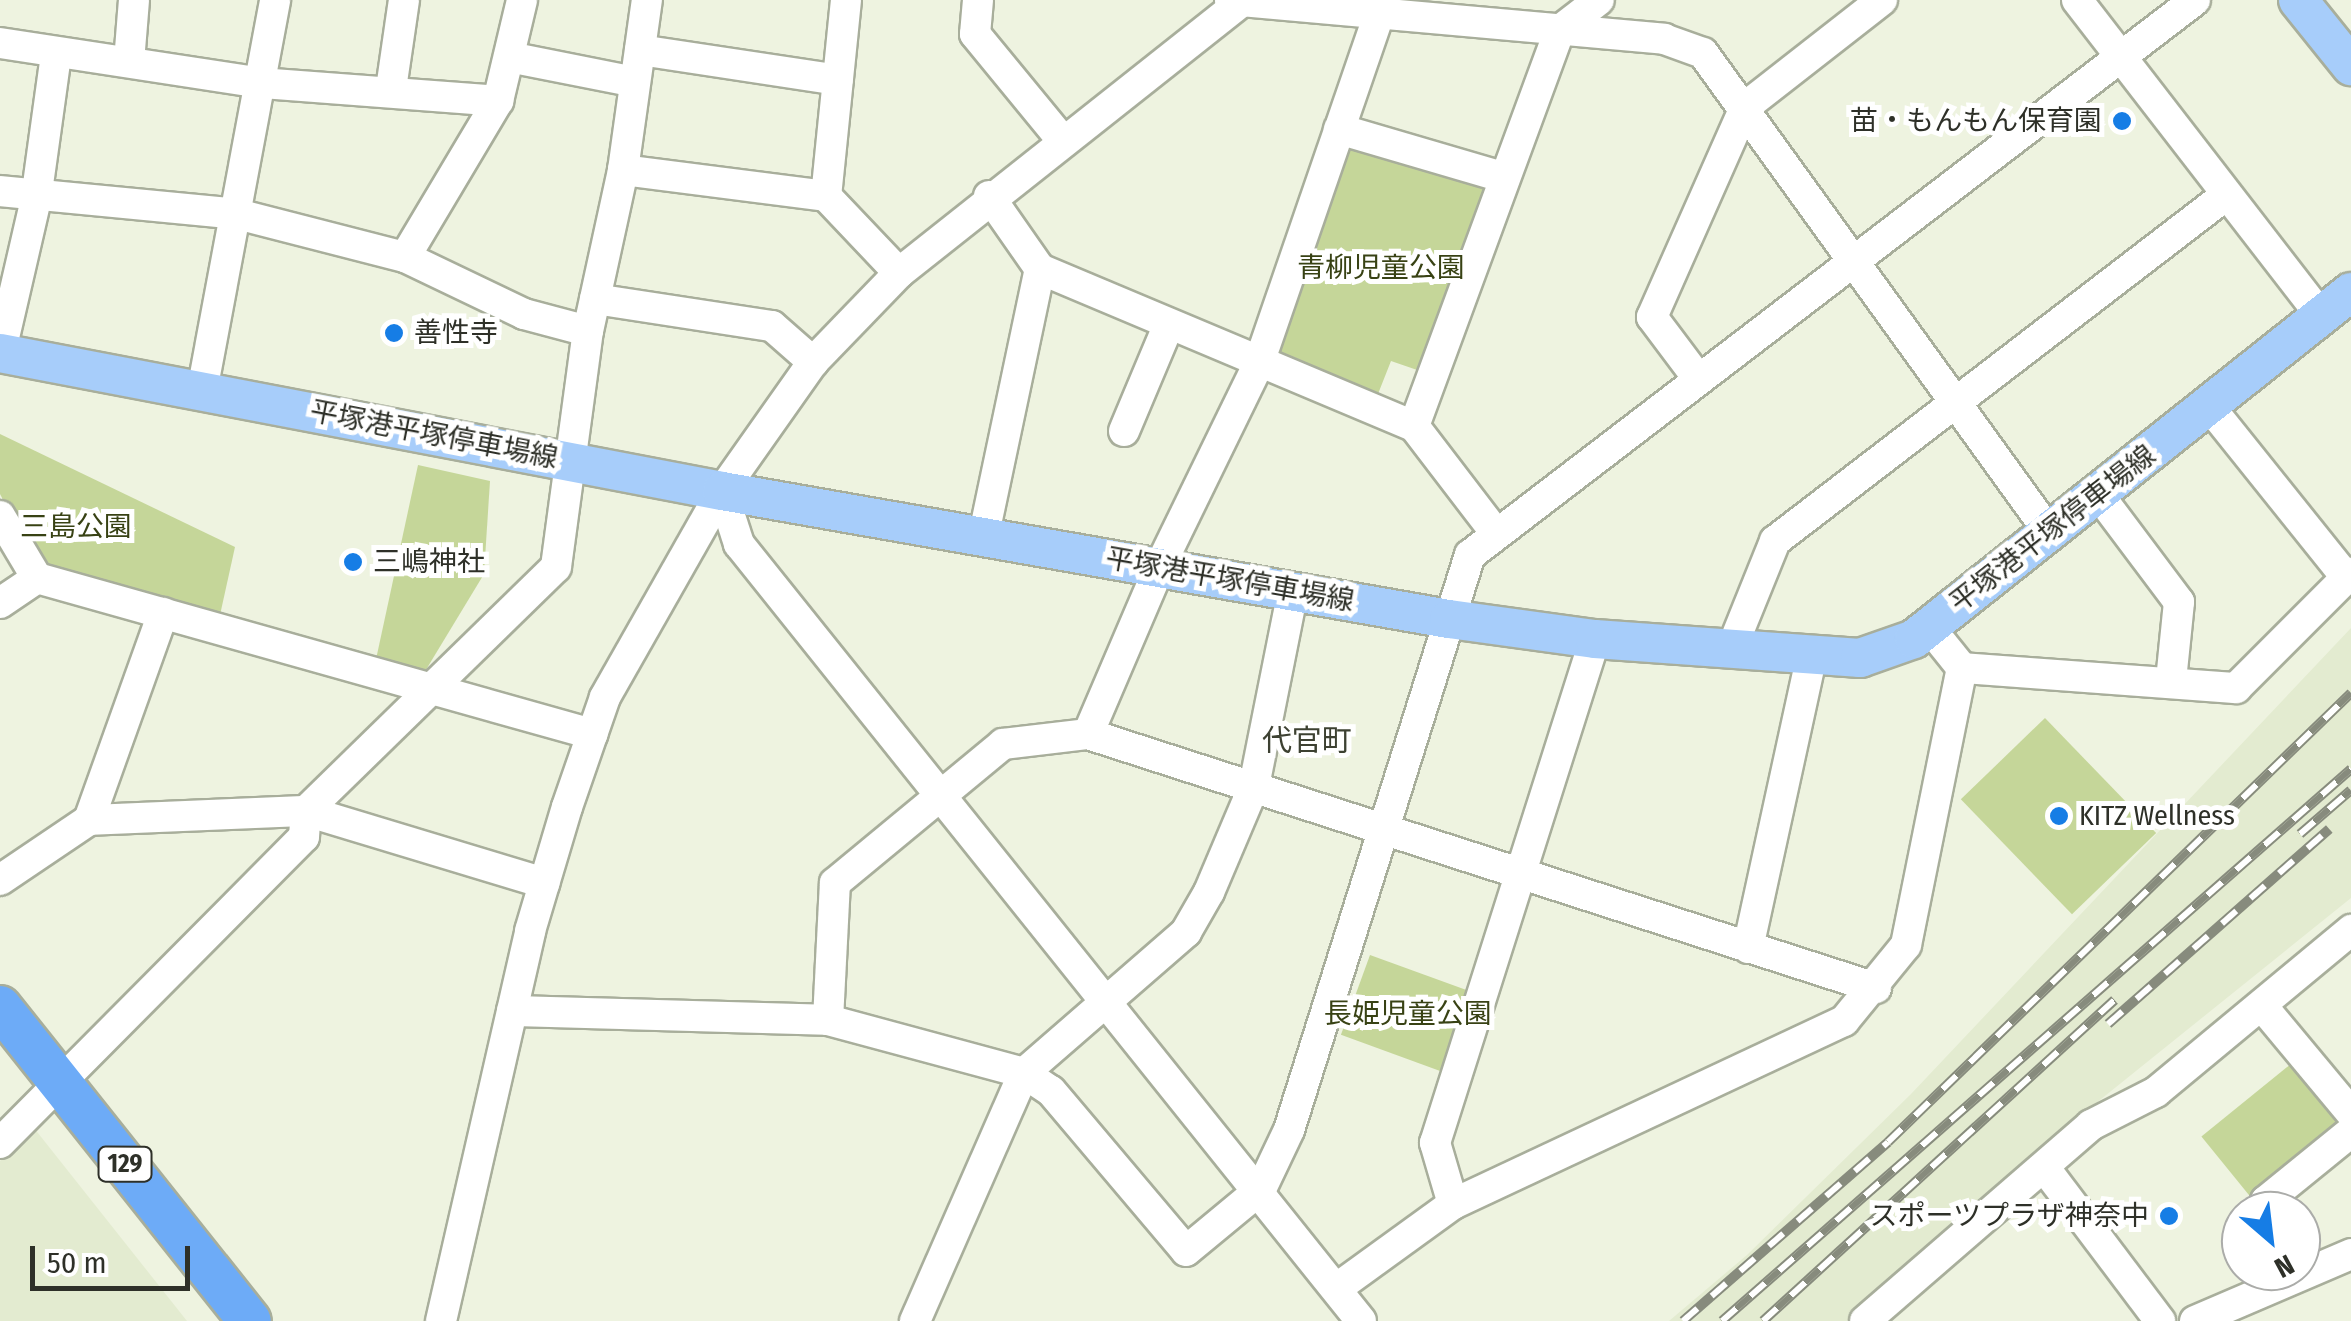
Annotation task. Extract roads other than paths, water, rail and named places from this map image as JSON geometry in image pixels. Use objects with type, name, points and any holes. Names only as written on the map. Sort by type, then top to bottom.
[{"type":"highway","name":"129","points":[[0,1007],[52,1090],[223,1321]]},
{"type":"highway","name":"129","points":[[0,1040],[52,1090],[250,1321]]},
{"type":"main road","points":[[2298,0],[2351,66]]},
{"type":"main road","points":[[2331,0],[2351,25]]},
{"type":"main road","name":"平塚港平塚停車場線","points":[[0,354],[722,491],[984,534],[1449,620],[1594,639],[1811,658],[1894,651],[2209,406],[2340,310]]},
{"type":"street","points":[[129,62],[134,0]]},
{"type":"street","points":[[202,391],[275,0]]},
{"type":"street","points":[[391,89],[404,0]]},
{"type":"street","points":[[406,257],[498,101],[522,0]]},
{"type":"street","points":[[0,1142],[304,838],[306,811],[556,566],[588,331],[623,170],[647,0]]},
{"type":"street","points":[[826,196],[846,0]]},
{"type":"street","points":[[978,0],[975,34],[1062,140]]},
{"type":"street","points":[[1414,426],[1502,177],[1560,30],[1599,0]]},
{"type":"street","points":[[1697,378],[1652,317],[1745,107],[1882,0]]},
{"type":"street","points":[[2077,0],[2226,195],[2340,310]]},
{"type":"street","points":[[512,1011],[828,1020],[1024,1073],[1051,1091],[1186,1252],[1260,1189],[1288,1130],[1386,831],[1470,555],[1495,532],[2195,0]]},
{"type":"street","points":[[441,1321],[544,883],[592,734],[605,697],[722,491],[814,362],[899,272],[1239,1],[1560,30],[1684,44],[1702,53],[1745,107],[2049,532]]},
{"type":"street","points":[[1088,734],[1159,568],[1259,363],[1378,16]]},
{"type":"street","points":[[0,43],[56,55],[261,83],[391,89],[498,101]]},
{"type":"street","points":[[640,50],[838,80]]},
{"type":"street","points":[[0,354],[36,199],[56,55]]},
{"type":"street","points":[[508,57],[636,82]]},
{"type":"street","points":[[1340,129],[1502,177]]},
{"type":"street","points":[[623,170],[826,196],[899,272]]},
{"type":"street","points":[[0,191],[36,199],[237,214],[406,257],[524,314],[588,331]]},
{"type":"street","points":[[1730,650],[1775,541],[2226,195]]},
{"type":"street","points":[[990,196],[1040,269],[1414,426],[1495,532]]},
{"type":"street","points":[[984,534],[1040,269]]},
{"type":"street","points":[[595,299],[772,326],[814,362]]},
{"type":"street","points":[[1124,431],[1168,324]]},
{"type":"street","points":[[1929,627],[1962,668],[2236,688],[2349,576],[2209,406]]},
{"type":"street","points":[[722,491],[739,544],[1362,1321]]},
{"type":"street","points":[[2098,494],[2179,602],[2171,682]]},
{"type":"street","points":[[0,516],[37,578],[592,734]]},
{"type":"street","points":[[0,603],[37,578]]},
{"type":"street","points":[[915,1321],[1024,1073],[1186,932],[1254,786],[1292,591]]},
{"type":"street","points":[[89,820],[163,613]]},
{"type":"street","points":[[1453,1204],[1436,1143],[1594,639]]},
{"type":"street","points":[[1748,948],[1811,658]]},
{"type":"street","points":[[1337,1288],[1453,1204],[1844,1022],[1876,988],[1906,945],[1962,668]]},
{"type":"street","points":[[828,1020],[835,883],[1003,744],[1088,734],[1386,831],[1519,869],[1876,988]]},
{"type":"street","points":[[0,880],[89,820],[306,811],[544,883]]},
{"type":"street","points":[[1865,1321],[2091,1125],[2156,1092],[2351,930]]},
{"type":"street","points":[[2262,1006],[2351,1113]]},
{"type":"street","points":[[2279,1191],[2351,1132]]},
{"type":"street","points":[[2044,1167],[2160,1321]]},
{"type":"street","points":[[2321,1265],[2351,1254]]},
{"type":"street","points":[[2195,1321],[2237,1313],[2269,1291]]},
{"type":"railway","points":[[1683,1321],[1888,1142],[2351,693]]},
{"type":"railway","points":[[1722,1321],[2351,769]]},
{"type":"railway","points":[[2300,834],[2351,790]]},
{"type":"railway","points":[[2108,1024],[2329,829]]},
{"type":"railway","points":[[1763,1321],[2114,1000]]},
{"type":"place","name":"苗・もんもん保育園","points":[[2122,121]]},
{"type":"place","name":"善性寺","points":[[394,333]]},
{"type":"place","name":"三嶋神社","points":[[353,562]]},
{"type":"place","name":"KITZ Wellness","points":[[2059,816]]},
{"type":"place","name":"スポーツプラザ神奈中","points":[[2169,1216]]},
{"type":"district","name":"代官町","points":[[1307,741]]},
{"type":"park label","name":"青柳児童公園","points":[[1381,268]]},
{"type":"park label","name":"三島公園","points":[[76,527]]},
{"type":"park label","name":"長姫児童公園","points":[[1408,1014]]}]
